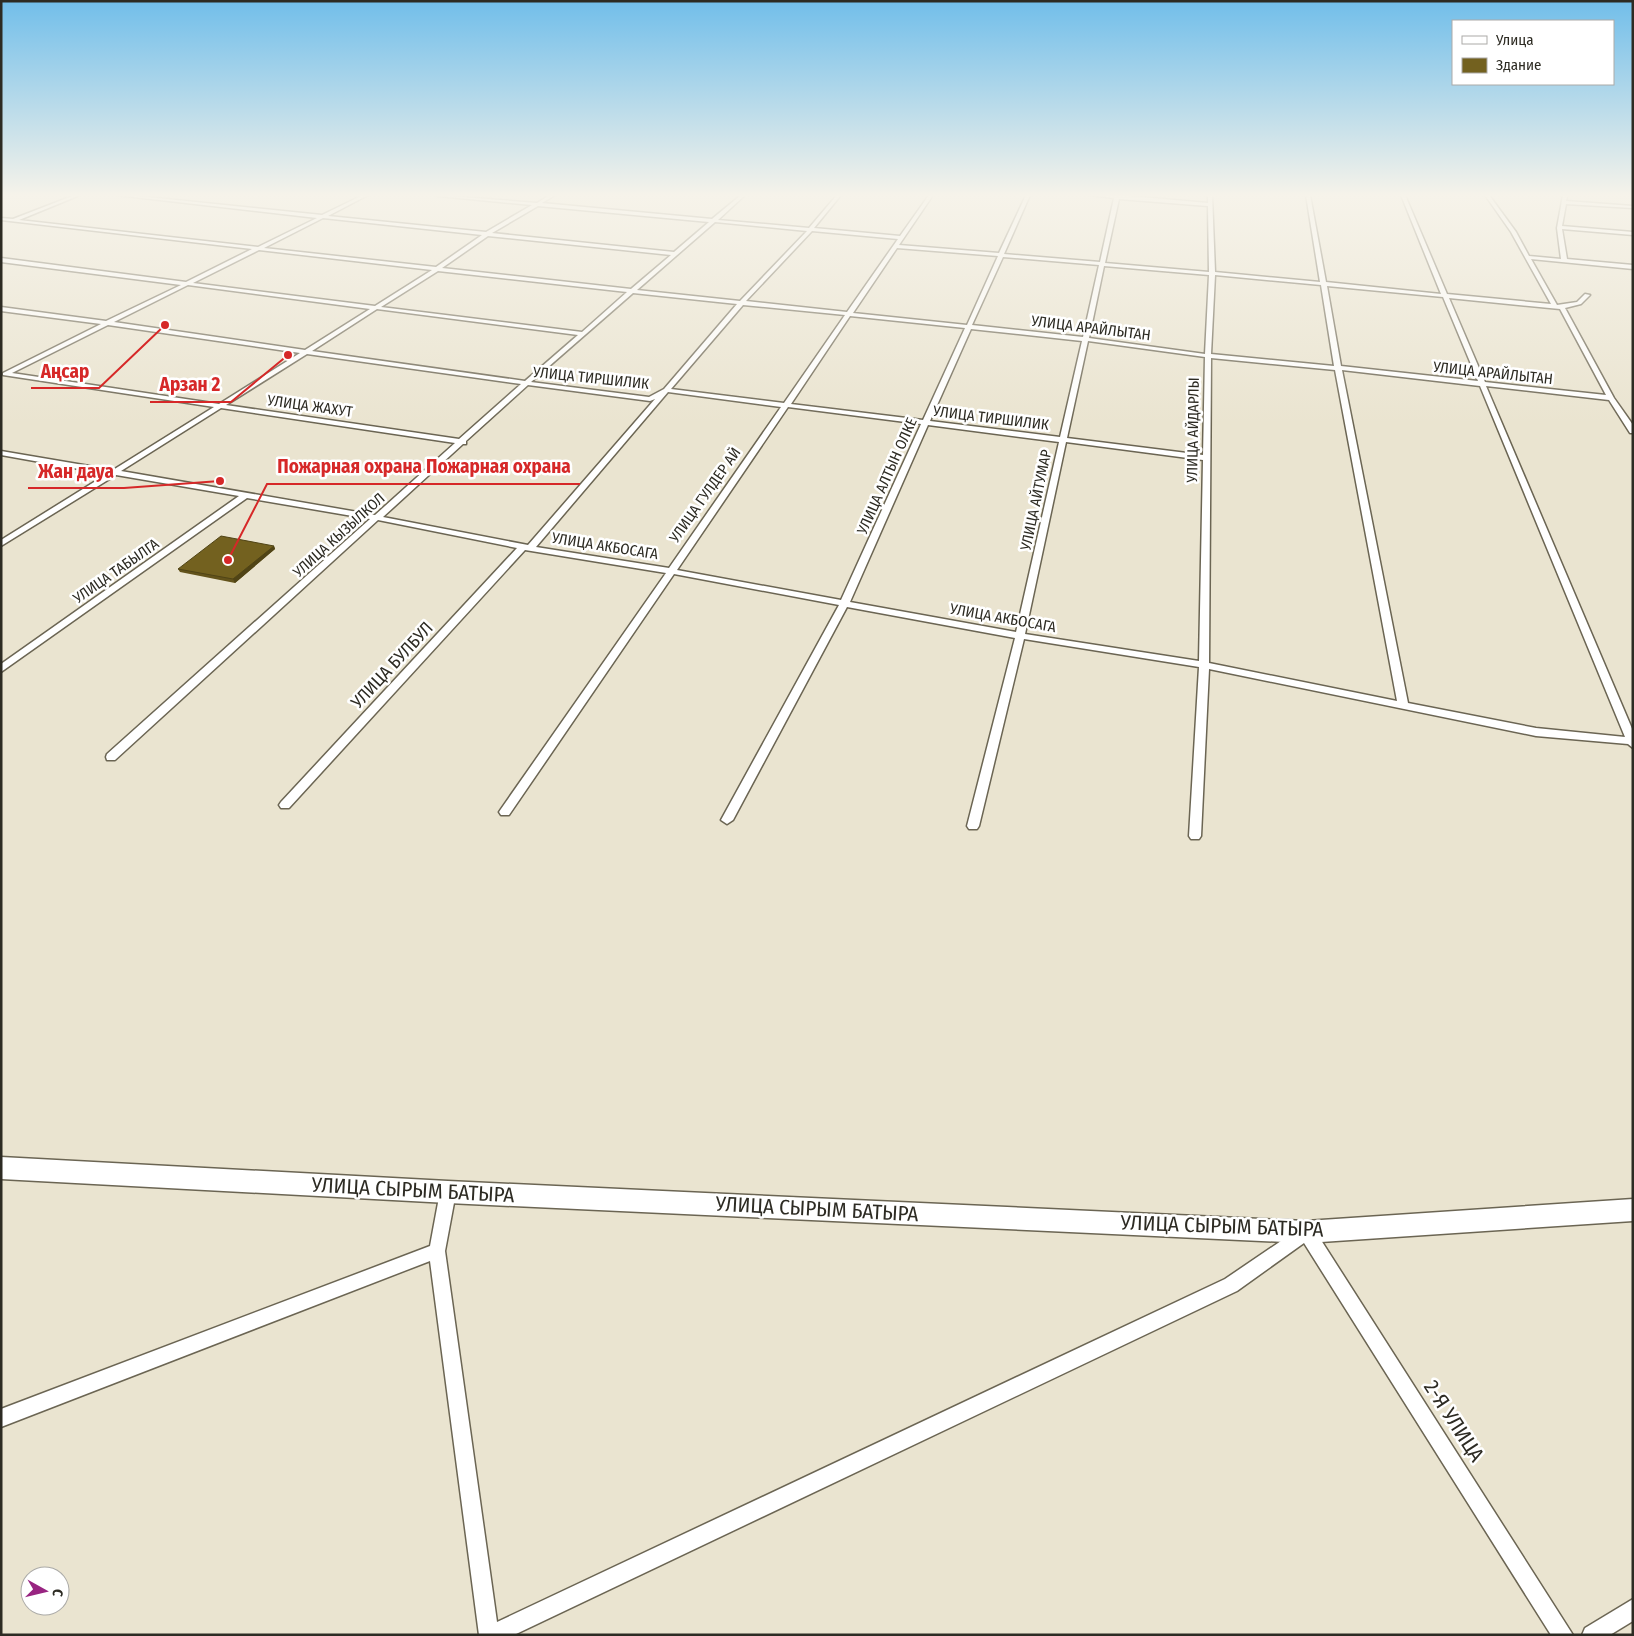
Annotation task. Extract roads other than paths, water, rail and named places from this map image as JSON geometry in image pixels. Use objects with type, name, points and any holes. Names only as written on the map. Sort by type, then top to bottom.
[{"type":"street","points":[[93,271],[584,334]]},
{"type":"street","points":[[4,375],[212,271]]},
{"type":"street","points":[[1,544],[433,271]]},
{"type":"street","name":"УЛИЦА АРАЙЛЫТАН","points":[[458,271],[1085,339],[1208,356],[1338,368],[1611,398]]},
{"type":"street","name":"УЛИЦА КЫЗЫЛКОЛ","points":[[111,757],[525,384],[655,271]]},
{"type":"street","name":"УЛИЦА БУЛБУЛ","points":[[285,805],[526,547],[771,271]]},
{"type":"street","name":"УЛИЦА ГУЛДЕР АЙ","points":[[505,812],[878,271]]},
{"type":"street","name":"УЛИЦА АЛТЫН ОЛКЕ","points":[[727,820],[844,604],[994,271]]},
{"type":"street","name":"УЛИЦА АЙТУМАР","points":[[973,826],[1020,636],[1100,271]]},
{"type":"street","points":[[1183,271],[1558,306],[1579,303],[1587,295]]},
{"type":"street","points":[[1321,271],[1403,704]]},
{"type":"street","points":[[1434,271],[1632,742]]},
{"type":"street","points":[[1536,271],[1611,398],[1633,431]]},
{"type":"street","name":"УЛИЦА АЙДАРЛЫ","points":[[1196,836],[1204,665],[1208,356],[1212,274]]},
{"type":"street","name":"УЛИЦА ТИРШИЛИК","points":[[1,309],[525,384],[650,399],[666,390],[1207,458]]},
{"type":"street","name":"УЛИЦА ЖАХУТ","points":[[4,375],[462,442]]},
{"type":"street","name":"УЛИЦА АКБОСАГА","points":[[1,453],[115,471],[378,518],[526,547],[671,571],[1020,636],[1204,665],[1403,704],[1458,718],[1536,732],[1632,742]]},
{"type":"street","name":"УЛИЦА ТАБЫЛГА","points":[[1,669],[246,495]]},
{"type":"street","name":"УЛИЦА СЫРЫМ БАТЫРА","points":[[1,1168],[448,1192],[1306,1232],[1633,1210]]},
{"type":"street","points":[[448,1192],[437,1251],[490,1635],[1231,1285],[1306,1232]]},
{"type":"street","name":"2-Я УЛИЦА","points":[[1306,1232],[1563,1635]]},
{"type":"street","points":[[1,1418],[437,1251]]},
{"type":"street","points":[[1592,1635],[1633,1609]]},
{"type":"place","name":"Аңсар","points":[[165,325]]},
{"type":"place","name":"Арзан 2","points":[[288,355]]},
{"type":"place","name":"Жан дауа","points":[[220,481]]},
{"type":"place","name":"Пожарная охрана Пожарная охрана","points":[[228,560]]}]
